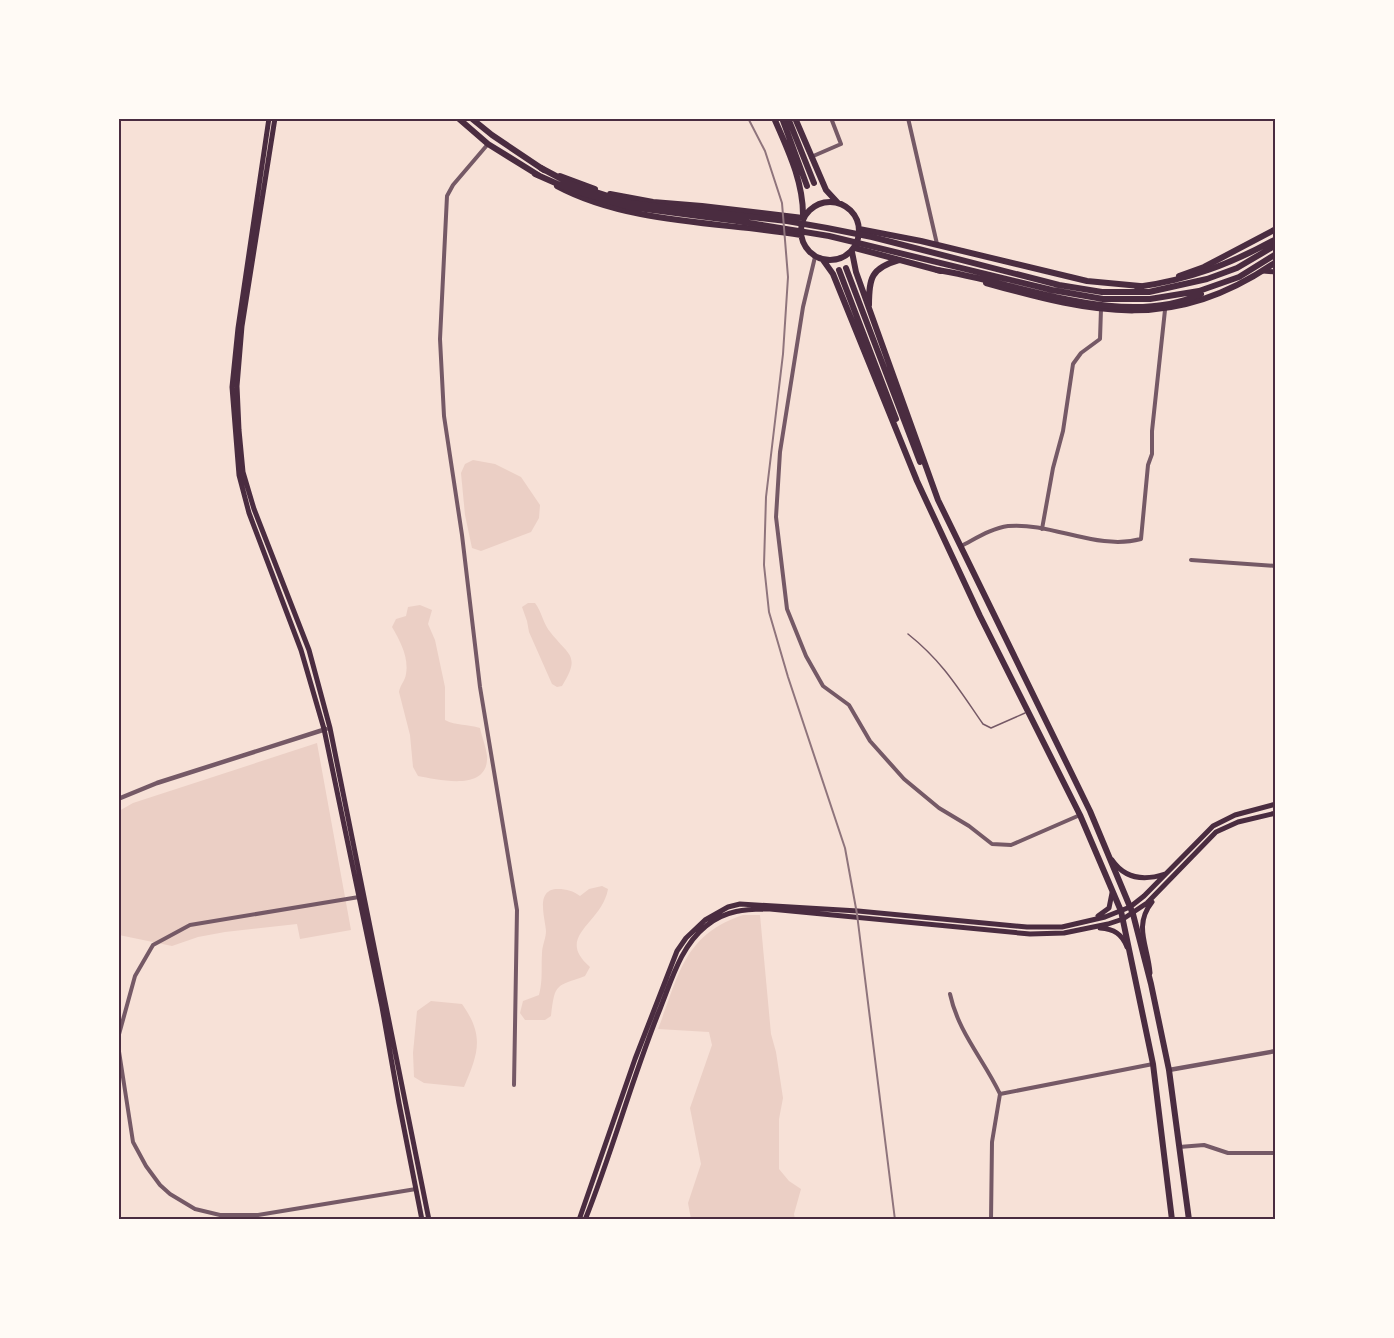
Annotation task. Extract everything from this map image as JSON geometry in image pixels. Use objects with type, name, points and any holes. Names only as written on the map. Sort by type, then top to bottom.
[{"type":"main road","points":[[268,118],[272,127]]},
{"type":"main road","points":[[276,118],[272,127],[242,326],[237,386],[243,472],[254,509],[309,650],[429,1220]]},
{"type":"main road","points":[[458,118],[488,144],[535,174],[568,192],[615,209],[665,218],[801,235]]},
{"type":"main road","points":[[471,118],[570,186],[630,203],[787,221],[872,237],[1033,279],[1081,289],[1124,293],[1174,288],[1223,274],[1275,245]]},
{"type":"main road","points":[[774,118],[785,141],[802,192],[801,235],[808,251],[814,257],[823,260],[839,260],[853,250],[859,239],[860,229],[853,213],[826,190],[795,118]]},
{"type":"main road","points":[[782,118],[811,185],[788,118]]},
{"type":"main road","points":[[541,168],[610,194],[631,199],[803,218],[823,203],[839,203]]},
{"type":"main road","points":[[535,174],[630,207],[830,236],[1079,295],[1125,299],[1176,296],[1222,284]]},
{"type":"main road","points":[[1137,287],[1204,267],[1275,228]]},
{"type":"main road","points":[[860,229],[1087,280],[1137,287],[1172,282],[1203,273],[1239,259],[1275,239]]},
{"type":"main road","points":[[853,250],[900,260],[1058,303],[1141,312],[1165,310],[1210,297],[1263,271],[1275,262]]},
{"type":"main road","points":[[853,250],[855,272],[938,500],[1014,652],[1110,858],[1131,910],[1151,984],[1169,1070],[1189,1220]]},
{"type":"main road","points":[[937,270],[959,273],[1044,294],[1116,306],[1163,305],[1191,298],[1239,277],[1275,254]]},
{"type":"main road","points":[[823,260],[833,274],[927,504],[980,616],[1080,815],[1121,911],[1153,1064],[1172,1220]]},
{"type":"main road","points":[[869,309],[870,280],[875,272],[884,264],[900,260]]},
{"type":"main road","points":[[927,504],[843,269],[882,360],[900,413],[938,500]]},
{"type":"main road","points":[[1263,271],[1275,272]]},
{"type":"main road","points":[[327,729],[422,1220]]},
{"type":"main road","points":[[585,1220],[639,1061],[680,960],[691,939],[725,913],[741,909],[770,909],[1030,934],[1064,933],[1123,919],[1214,826],[1235,815],[1275,804]]},
{"type":"main road","points":[[579,1220],[635,1059],[676,951],[699,925],[718,911],[740,904],[771,904],[1027,927],[1062,927],[1131,910],[1148,903],[1216,832],[1239,822],[1275,813]]},
{"type":"main road","points":[[1110,858],[1123,872],[1133,876],[1155,878],[1166,874]]},
{"type":"main road","points":[[1151,984],[1142,920],[1149,906],[1166,884]]},
{"type":"main road","points":[[1089,921],[1109,908],[1113,896],[1111,889]]},
{"type":"main road","points":[[1092,927],[1117,932],[1123,939],[1136,977]]},
{"type":"street","points":[[811,157],[841,144],[831,118]]},
{"type":"street","points":[[908,118],[937,245]]},
{"type":"street","points":[[488,144],[453,185],[447,196],[440,339],[444,416],[462,536],[478,676],[517,910],[514,1085]]},
{"type":"street","points":[[814,257],[803,307],[780,452],[776,517],[787,609],[807,656],[823,686],[849,705],[870,741],[904,779],[939,808],[969,826],[992,844],[1011,845],[1080,815]]},
{"type":"street","points":[[1042,529],[1053,468],[1063,431],[1073,364],[1081,353],[1100,339],[1101,309]]},
{"type":"street","points":[[961,546],[1006,526],[1042,529],[1083,538],[1132,542],[1141,539],[1148,465],[1152,454],[1153,421],[1165,310]]},
{"type":"street","points":[[1191,560],[1275,566]]},
{"type":"street","points":[[118,799],[157,783],[327,729]]},
{"type":"street","points":[[118,1038],[135,976],[153,945],[190,925],[359,897]]},
{"type":"street","points":[[950,994],[963,1032],[1000,1094],[992,1142],[991,1220]]},
{"type":"street","points":[[118,1046],[134,1142],[146,1166],[160,1185],[195,1209],[219,1215],[258,1215],[416,1190]]},
{"type":"street","points":[[1169,1070],[1275,1051]]},
{"type":"street","points":[[1000,1094],[1153,1064]]},
{"type":"street","points":[[1179,1147],[1204,1145],[1228,1153],[1275,1153]]},
{"type":"lane","points":[[908,634],[944,667],[983,724],[991,728],[1028,712]]},
{"type":"shaded area","points":[[473,460],[495,464],[521,477],[540,505],[539,518],[531,532],[481,551],[472,548],[465,515],[461,473],[465,464]]},
{"type":"shaded area","points":[[528,603],[535,603],[548,629],[570,656],[571,668],[562,686],[557,687],[552,684],[529,632],[522,607]]},
{"type":"shaded area","points":[[420,605],[432,610],[428,624],[435,640],[445,687],[445,720],[480,728],[486,749],[486,767],[480,775],[472,779],[450,781],[418,776],[413,767],[410,735],[399,692],[407,668],[406,661],[401,644],[392,627],[396,619],[406,616],[408,607]]},
{"type":"shaded area","points":[[317,743],[351,930],[300,939],[297,924],[225,932],[198,937],[172,946],[119,935],[119,811],[133,803]]},
{"type":"shaded area","points":[[602,886],[608,889],[604,901],[578,938],[577,947],[580,956],[590,967],[585,976],[559,987],[554,997],[551,1016],[545,1020],[525,1020],[520,1013],[523,1001],[539,995],[540,990],[542,950],[546,931],[543,905],[546,894],[551,890],[561,889],[580,896],[589,889]]},
{"type":"shaded area","points":[[743,915],[760,915],[771,1034],[783,1098],[779,1119],[779,1169],[789,1181],[801,1189],[794,1214],[795,1219],[691,1219],[688,1203],[701,1164],[690,1108],[712,1045],[709,1032],[658,1029],[678,975],[695,946],[723,923]]},
{"type":"shaded area","points":[[431,1001],[462,1004],[474,1026],[476,1055],[464,1087],[424,1083],[414,1077],[413,1053],[417,1011]]},
{"type":"railway","points":[[748,118],[765,151],[782,203],[788,277],[783,354],[766,497],[764,565],[769,612],[788,677],[845,848],[857,914],[895,1220]]}]
